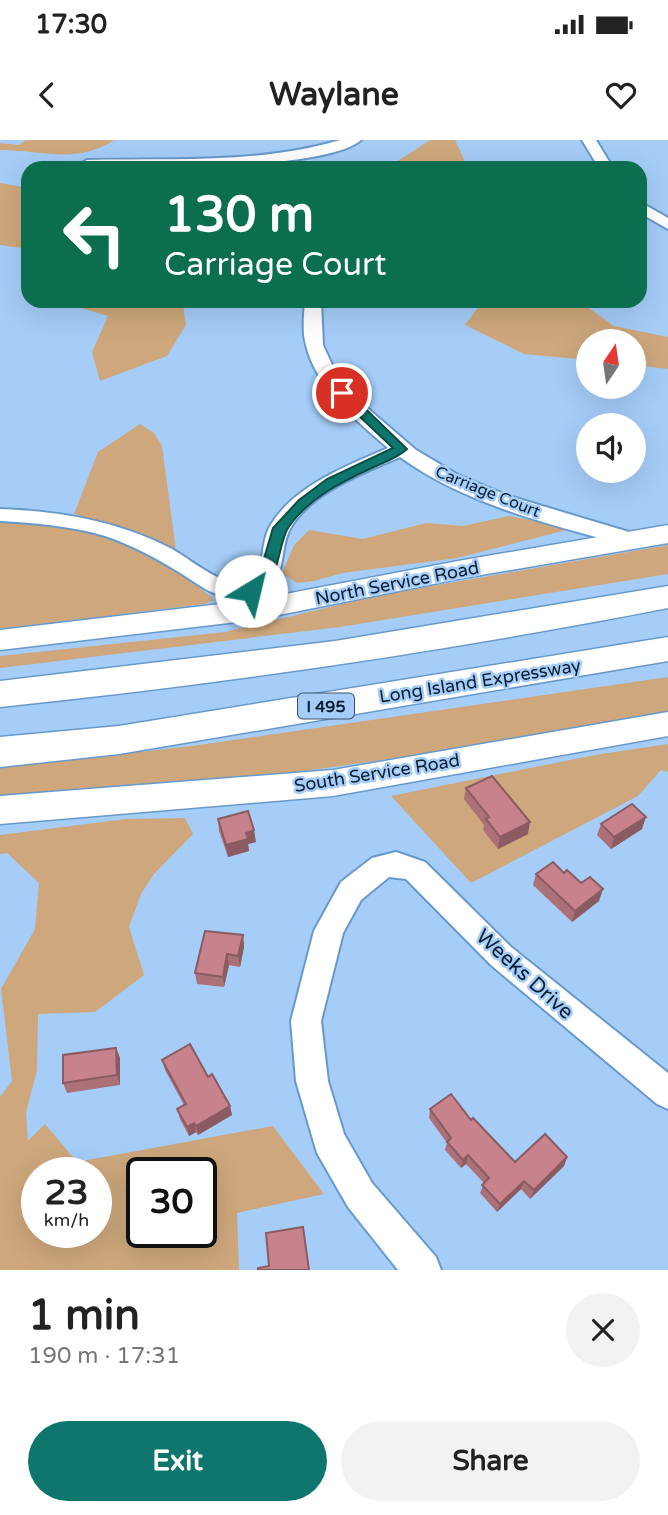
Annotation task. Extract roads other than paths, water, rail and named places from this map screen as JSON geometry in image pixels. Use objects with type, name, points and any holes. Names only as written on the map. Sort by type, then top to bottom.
[{"type":"highway","points":[[544,621],[668,590]]},
{"type":"highway","points":[[0,694],[130,681],[544,621],[668,597]]},
{"type":"highway","name":"Long Island Expressway","points":[[0,752],[119,740],[663,651]]},
{"type":"main road","name":"North Service Road","points":[[0,640],[254,610],[458,570],[668,534]]},
{"type":"main road","name":"South Service Road","points":[[0,810],[333,783],[668,724]]},
{"type":"street","points":[[196,161],[268,159],[308,154],[354,140]]},
{"type":"street","points":[[589,140],[602,161]]},
{"type":"street","points":[[647,211],[668,225]]},
{"type":"street","name":"Carriage Court","points":[[313,308],[312,333],[317,355],[329,378],[353,405],[401,449],[447,477],[499,499],[632,540]]},
{"type":"street","points":[[0,515],[102,528],[132,540],[221,588],[237,592],[251,591],[264,581],[280,528],[303,503],[331,482],[401,449]]},
{"type":"street","name":"Weeks Drive","points":[[423,1270],[402,1249],[360,1195],[329,1142],[312,1081],[306,1021],[329,931],[351,891],[382,866],[396,864],[415,870],[501,956],[668,1093]]}]
